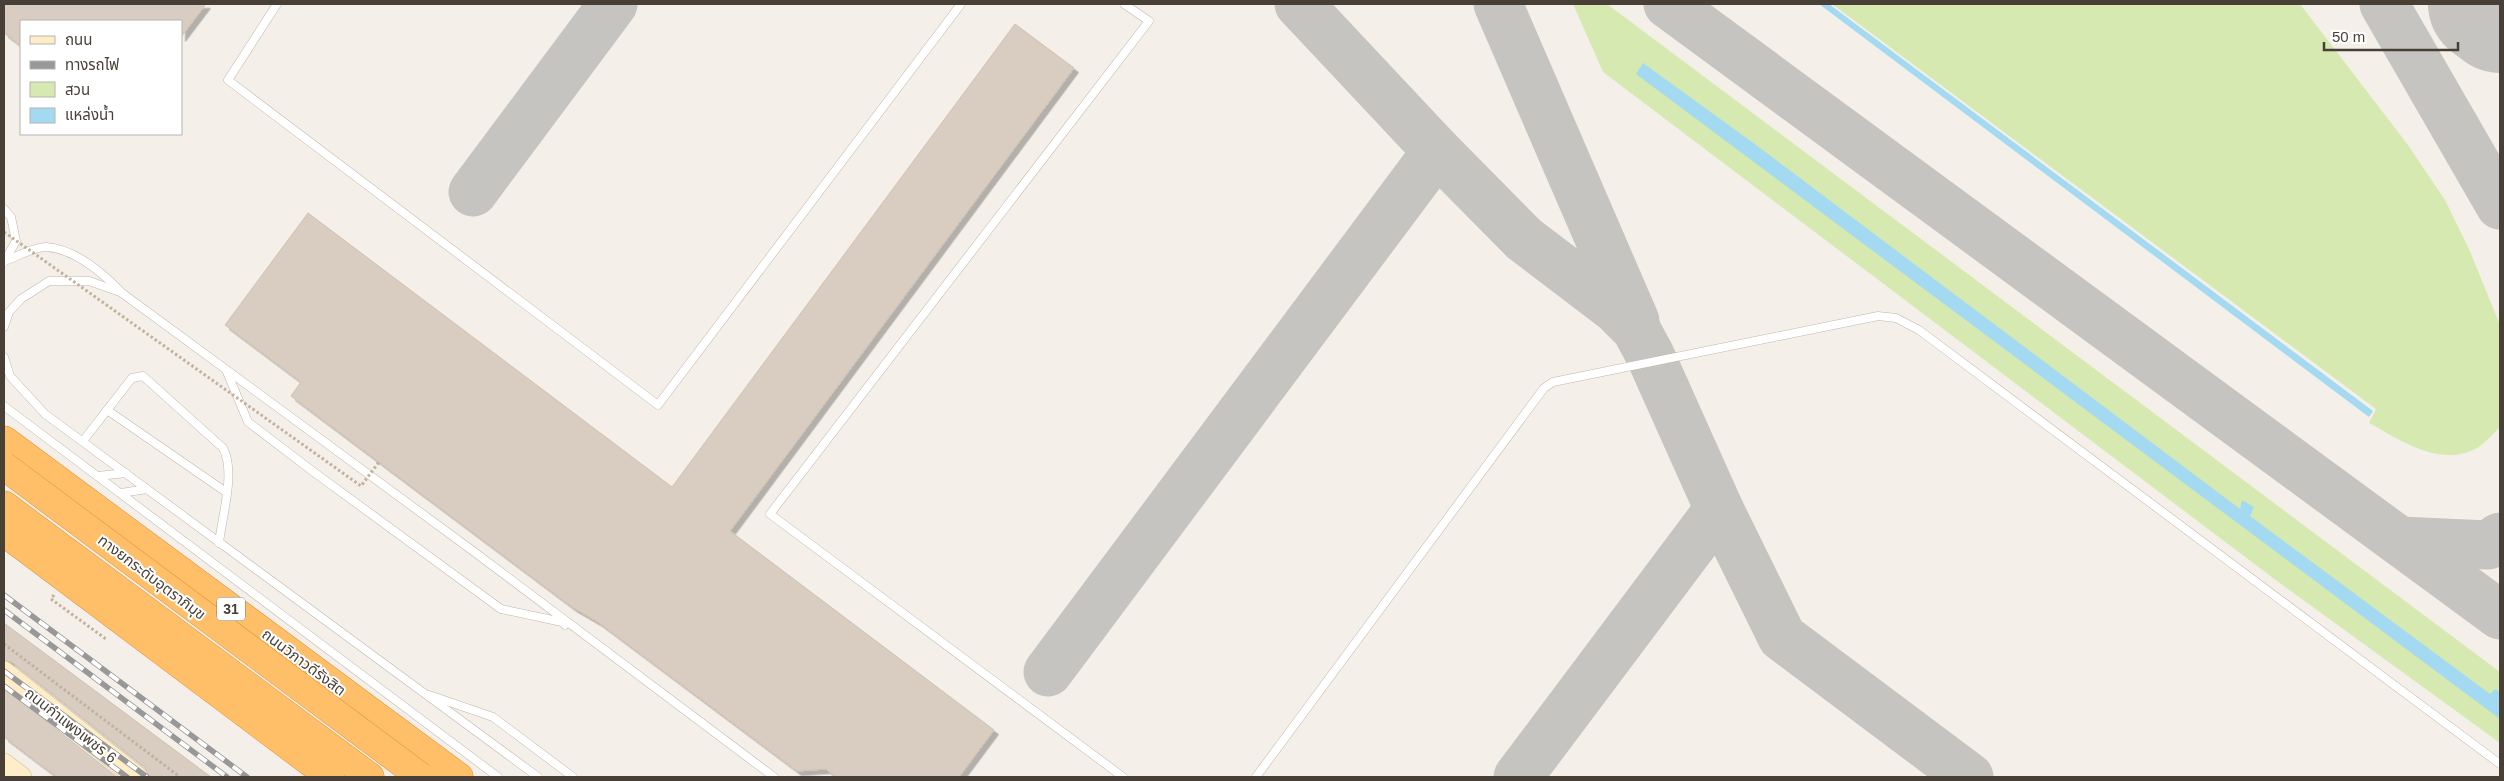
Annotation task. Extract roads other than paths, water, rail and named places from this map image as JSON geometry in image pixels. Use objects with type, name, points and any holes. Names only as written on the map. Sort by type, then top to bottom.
[{"type":"highway","name":"ถนนวิภาวดีรังสิต","points":[[4,440],[459,777]]},
{"type":"highway","name":"ทางยกระดับอุตราภิมุข","points":[[4,466],[421,777]]},
{"type":"highway","name":"ทางยกระดับอุตราภิมุข","points":[[4,505],[370,777]]},
{"type":"highway","points":[[4,532],[330,777]]},
{"type":"main road","name":"ถนนกำแพงเพชร 6","points":[[4,672],[138,777]]},
{"type":"main road","points":[[4,764],[22,777]]},
{"type":"lane","points":[[277,4],[228,80],[658,405],[961,4]]},
{"type":"lane","points":[[1123,777],[770,514],[1149,21],[1124,4]]},
{"type":"lane","points":[[4,209],[11,217],[16,241],[4,262]]},
{"type":"lane","points":[[4,262],[44,247],[68,252],[102,272],[122,293],[473,551],[774,777]]},
{"type":"lane","points":[[4,327],[6,314],[21,299],[49,281],[89,281],[122,293]]},
{"type":"lane","points":[[1256,777],[1544,388],[1553,382],[1878,316],[1896,318],[1920,330],[2500,764]]},
{"type":"lane","points":[[4,357],[10,376],[30,400],[46,414],[538,777]]},
{"type":"lane","points":[[226,370],[248,422],[315,473],[500,609],[562,622],[769,777]]},
{"type":"lane","points":[[83,441],[132,378],[143,376],[223,448],[229,461],[219,543]]},
{"type":"lane","points":[[4,406],[388,697],[498,777]]},
{"type":"lane","points":[[107,410],[226,492]]},
{"type":"lane","points":[[98,476],[126,473]]},
{"type":"lane","points":[[121,493],[147,489]]},
{"type":"lane","points":[[419,691],[492,717],[573,777]]},
{"type":"water","points":[[1819,4],[1829,4],[2373,411],[2369,417]]},
{"type":"water","points":[[1643,63],[1752,142],[2240,509],[2242,500],[2254,507],[2250,516],[2490,694],[2495,689],[2500,692],[2500,719],[1636,74]]},
{"type":"railway","points":[[4,595],[247,777]]},
{"type":"railway","points":[[4,610],[227,777]]},
{"type":"railway","points":[[4,671],[147,777]]},
{"type":"railway","points":[[4,686],[127,777]]}]
